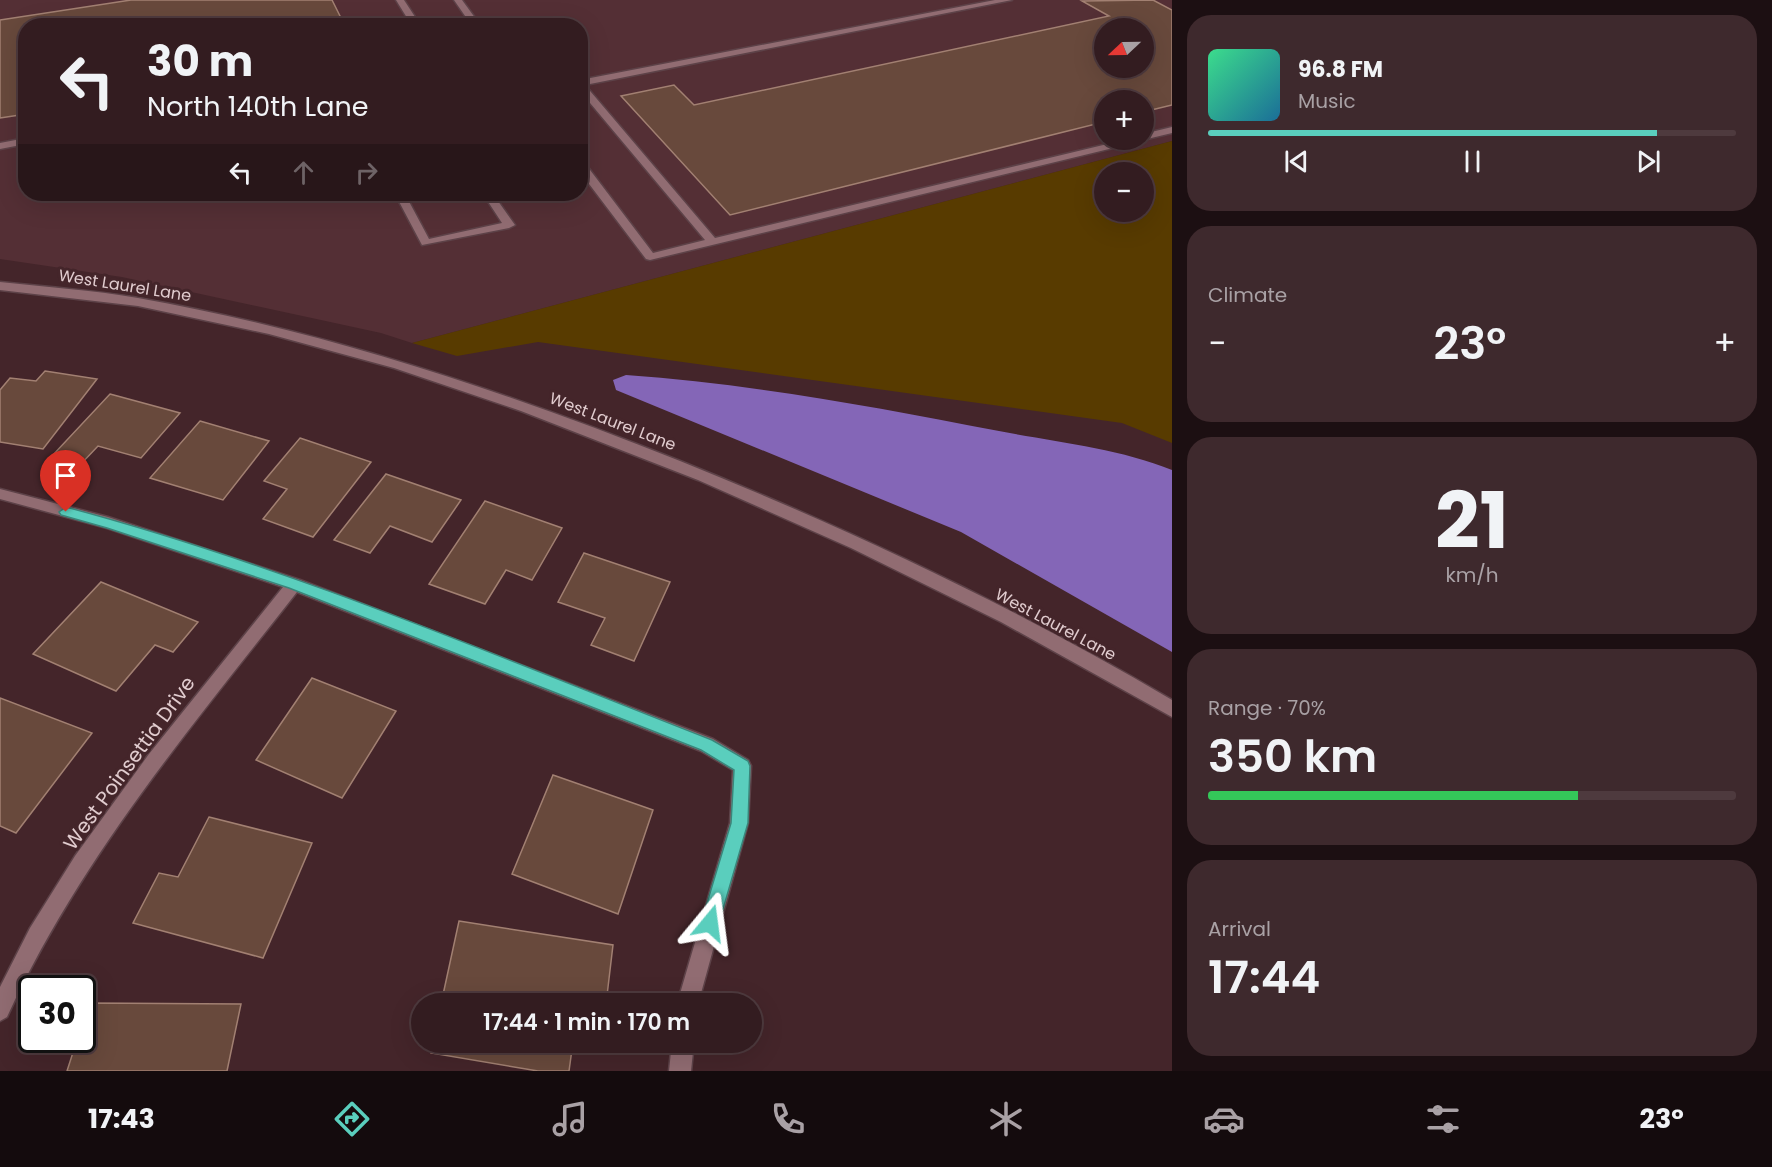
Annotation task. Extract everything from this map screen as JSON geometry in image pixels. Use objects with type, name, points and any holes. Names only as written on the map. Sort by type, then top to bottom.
[{"type":"street","points":[[400,0],[412,18]]},
{"type":"street","points":[[458,0],[471,18]]},
{"type":"street","points":[[588,82],[1008,0]]},
{"type":"street","points":[[588,94],[712,242]]},
{"type":"street","points":[[1154,134],[1172,130]]},
{"type":"street","points":[[0,146],[18,143]]},
{"type":"street","points":[[588,175],[650,257],[1094,150]]},
{"type":"street","points":[[404,201],[426,243],[509,225],[493,201]]},
{"type":"street","name":"West Laurel Lane","points":[[0,286],[136,302],[282,334],[459,384],[555,417],[749,494],[887,556],[1008,618],[1172,709]]},
{"type":"street","points":[[0,494],[108,523],[294,584],[707,745],[742,766],[739,823],[690,993]]},
{"type":"street","name":"West Poinsettia Drive","points":[[0,1010],[13,979],[59,899],[117,809],[294,584]]},
{"type":"street","points":[[680,1071],[682,1053]]},
{"type":"shaded area","points":[[0,0],[1172,0],[1172,141],[1154,146],[1154,90],[1094,90],[1094,150],[1138,150],[412,343],[381,333],[122,277],[0,259]]},
{"type":"shaded area","points":[[1172,141],[1172,443],[1122,423],[538,342],[457,356],[412,343],[1138,150],[1154,150],[1154,146]]},
{"type":"shaded area","points":[[626,375],[767,390],[860,405],[1087,446],[1130,456],[1172,470],[1172,652],[961,532],[616,390],[613,380]]},
{"type":"building","points":[[131,0],[332,0],[341,18],[18,18],[18,115],[0,118],[0,20]]},
{"type":"building","points":[[1153,0],[1172,10],[1172,105],[1154,109],[1154,90],[1094,90],[1094,124],[730,215],[621,96],[674,85],[694,105],[1094,19],[1094,78],[1154,78],[1154,18],[1100,18],[1109,16],[1082,1]]},
{"type":"building","points":[[45,371],[97,379],[43,449],[0,442],[0,390],[10,378],[36,381]]},
{"type":"building","points":[[110,394],[180,413],[141,458],[98,446],[80,465],[51,457]]},
{"type":"building","points":[[200,421],[269,441],[223,500],[150,478]]},
{"type":"building","points":[[300,438],[371,462],[313,537],[263,519],[287,489],[264,481]]},
{"type":"building","points":[[386,474],[461,500],[432,542],[390,526],[370,553],[334,540]]},
{"type":"building","points":[[485,501],[562,528],[532,580],[506,570],[485,604],[429,584]]},
{"type":"building","points":[[584,553],[670,582],[634,661],[591,645],[605,618],[558,602]]},
{"type":"building","points":[[101,582],[198,622],[173,652],[155,645],[116,691],[33,654]]},
{"type":"building","points":[[312,678],[396,711],[342,798],[256,760]]},
{"type":"building","points":[[0,698],[92,733],[16,833],[0,826]]},
{"type":"building","points":[[553,775],[653,810],[618,914],[512,874]]},
{"type":"building","points":[[209,817],[312,843],[263,958],[133,923],[159,873],[178,877]]},
{"type":"building","points":[[459,921],[613,945],[607,993],[443,993]]},
{"type":"building","points":[[96,1003],[241,1004],[227,1071],[67,1071],[73,1053],[96,1053]]},
{"type":"building","points":[[431,1053],[571,1053],[569,1071],[538,1071]]},
{"type":"route","points":[[66,512],[108,523],[294,584],[707,745],[742,766],[739,823],[710,923]]}]
